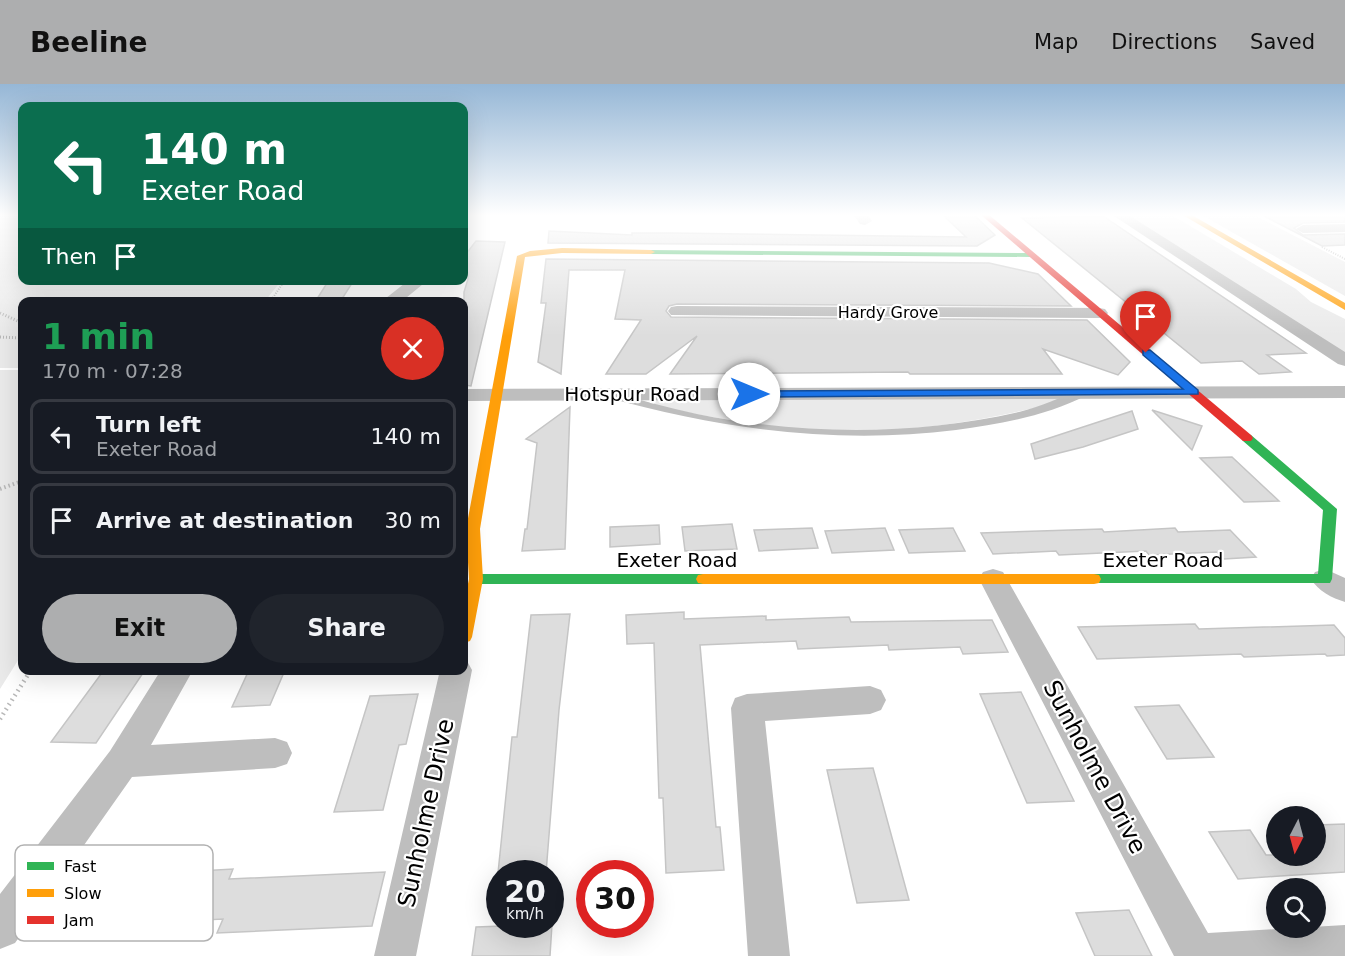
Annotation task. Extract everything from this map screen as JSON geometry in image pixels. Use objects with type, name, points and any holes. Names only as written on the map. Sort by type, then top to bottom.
[{"type":"street","points":[[468,618],[476,579],[473,529],[519,259],[523,255]]},
{"type":"street","points":[[995,255],[1032,255]]},
{"type":"street","name":"Exeter Road","points":[[476,579],[993,579],[1335,586],[1337,509],[1032,255]]},
{"type":"street","points":[[1181,255],[1345,360]]},
{"type":"street","points":[[1255,255],[1345,307]]},
{"type":"street","points":[[396,297],[413,285]]},
{"type":"street","name":"Hardy Grove","points":[[677,311],[1099,313]]},
{"type":"street","name":"Hotspur Road","points":[[468,395],[1345,392]]},
{"type":"street","name":"Sunholme Drive","points":[[993,579],[1197,955],[1345,946]]},
{"type":"street","points":[[61,845],[122,762],[175,675]]},
{"type":"street","name":"Sunholme Drive","points":[[395,956],[455,675]]},
{"type":"street","points":[[769,956],[747,708],[870,700]]},
{"type":"street","points":[[122,762],[275,753]]},
{"type":"street","points":[[0,928],[15,908]]},
{"type":"lane","points":[[606,394],[645,406],[719,422],[782,430],[869,435],[923,431],[1006,419],[1062,404],[1083,393]]},
{"type":"path","points":[[0,313],[18,321]]},
{"type":"path","points":[[0,337],[18,338]]},
{"type":"path","points":[[0,489],[18,482]]},
{"type":"path","points":[[0,719],[28,675]]},
{"type":"shaded area","points":[[0,255],[18,255],[18,285],[278,285],[268,297],[18,297],[18,368],[0,368]]},
{"type":"shaded area","points":[[1187,255],[1238,255],[1296,289],[1311,302],[1345,319],[1345,356]]},
{"type":"shaded area","points":[[1272,255],[1331,255],[1345,262],[1345,296]]},
{"type":"shaded area","points":[[0,370],[18,370],[18,660],[0,689]]},
{"type":"shaded area","points":[[661,397],[1063,398],[1056,403],[963,422],[894,430],[843,431],[762,425],[656,406],[653,402]]},
{"type":"building","points":[[468,255],[502,255],[471,386],[468,386],[468,297],[464,297],[468,285]]},
{"type":"building","points":[[1067,255],[1160,255],[1306,353],[1267,355],[1291,372],[1259,374],[1242,361],[1201,363]]},
{"type":"building","points":[[546,259],[989,263],[1038,274],[1071,306],[677,304],[669,306],[666,311],[671,317],[1087,320],[1130,362],[1118,375],[1043,349],[1062,374],[910,374],[908,372],[670,374],[697,336],[646,374],[606,374],[641,320],[615,319],[625,270],[569,270],[561,374],[538,362],[546,303],[541,303]]},
{"type":"building","points":[[326,285],[351,285],[343,297],[318,297]]},
{"type":"building","points":[[570,407],[565,549],[522,551],[525,529],[527,529],[537,443],[526,439]]},
{"type":"building","points":[[1152,410],[1202,426],[1192,450]]},
{"type":"building","points":[[1132,411],[1138,429],[1083,447],[1035,459],[1031,444]]},
{"type":"building","points":[[1232,457],[1279,501],[1244,502],[1200,458]]},
{"type":"building","points":[[732,524],[737,549],[685,551],[682,527]]},
{"type":"building","points":[[659,525],[660,544],[610,547],[610,527]]},
{"type":"building","points":[[812,528],[818,548],[759,551],[754,530]]},
{"type":"building","points":[[885,528],[894,550],[832,553],[825,531]]},
{"type":"building","points":[[953,528],[965,551],[909,553],[899,530]]},
{"type":"building","points":[[1175,528],[1178,532],[1230,530],[1256,557],[1224,559],[1217,552],[1149,555],[1146,551],[1059,555],[1056,551],[993,554],[981,533],[1102,529],[1104,532]]},
{"type":"building","points":[[684,612],[684,619],[766,616],[766,620],[849,617],[851,622],[992,620],[1008,652],[963,654],[960,647],[889,650],[888,645],[798,649],[796,641],[700,645],[716,827],[720,827],[724,870],[666,873],[663,798],[659,798],[654,643],[627,644],[626,615]]},
{"type":"building","points":[[570,614],[559,710],[547,860],[499,860],[512,737],[517,737],[531,615]]},
{"type":"building","points":[[1195,624],[1199,629],[1334,625],[1345,638],[1345,655],[1244,657],[1241,654],[1097,659],[1078,627]]},
{"type":"building","points":[[100,675],[142,675],[96,743],[51,742]]},
{"type":"building","points":[[247,675],[283,675],[270,705],[232,707]]},
{"type":"building","points":[[1021,692],[1074,801],[1027,803],[980,694]]},
{"type":"building","points":[[418,694],[406,744],[399,745],[383,810],[334,812],[370,696]]},
{"type":"building","points":[[1179,705],[1214,757],[1167,759],[1135,707]]},
{"type":"building","points":[[873,768],[909,900],[857,903],[827,770]]},
{"type":"building","points":[[1345,824],[1345,872],[1238,879],[1209,832],[1250,830],[1266,855],[1266,866],[1326,866],[1326,825]]},
{"type":"building","points":[[233,869],[229,879],[385,872],[372,926],[217,933],[223,919],[213,920],[213,870]]},
{"type":"building","points":[[1129,910],[1152,956],[1095,956],[1076,913]]},
{"type":"building","points":[[476,927],[486,927],[486,938],[551,938],[550,956],[472,956]]},
{"type":"traffic: fast","points":[[993,255],[1032,255]]},
{"type":"traffic: fast","points":[[1094,579],[1325,579],[1330,509],[1247,438]]},
{"type":"traffic: fast","points":[[476,579],[703,579]]},
{"type":"traffic: slow","points":[[468,618],[476,579],[473,529],[521,256],[525,255]]},
{"type":"traffic: slow","points":[[1255,255],[1345,307]]},
{"type":"traffic: slow","points":[[703,579],[1094,579]]},
{"type":"traffic: jam","points":[[1032,255],[1247,438]]},
{"type":"route","points":[[749,394],[1194,392],[1146,353]]}]
